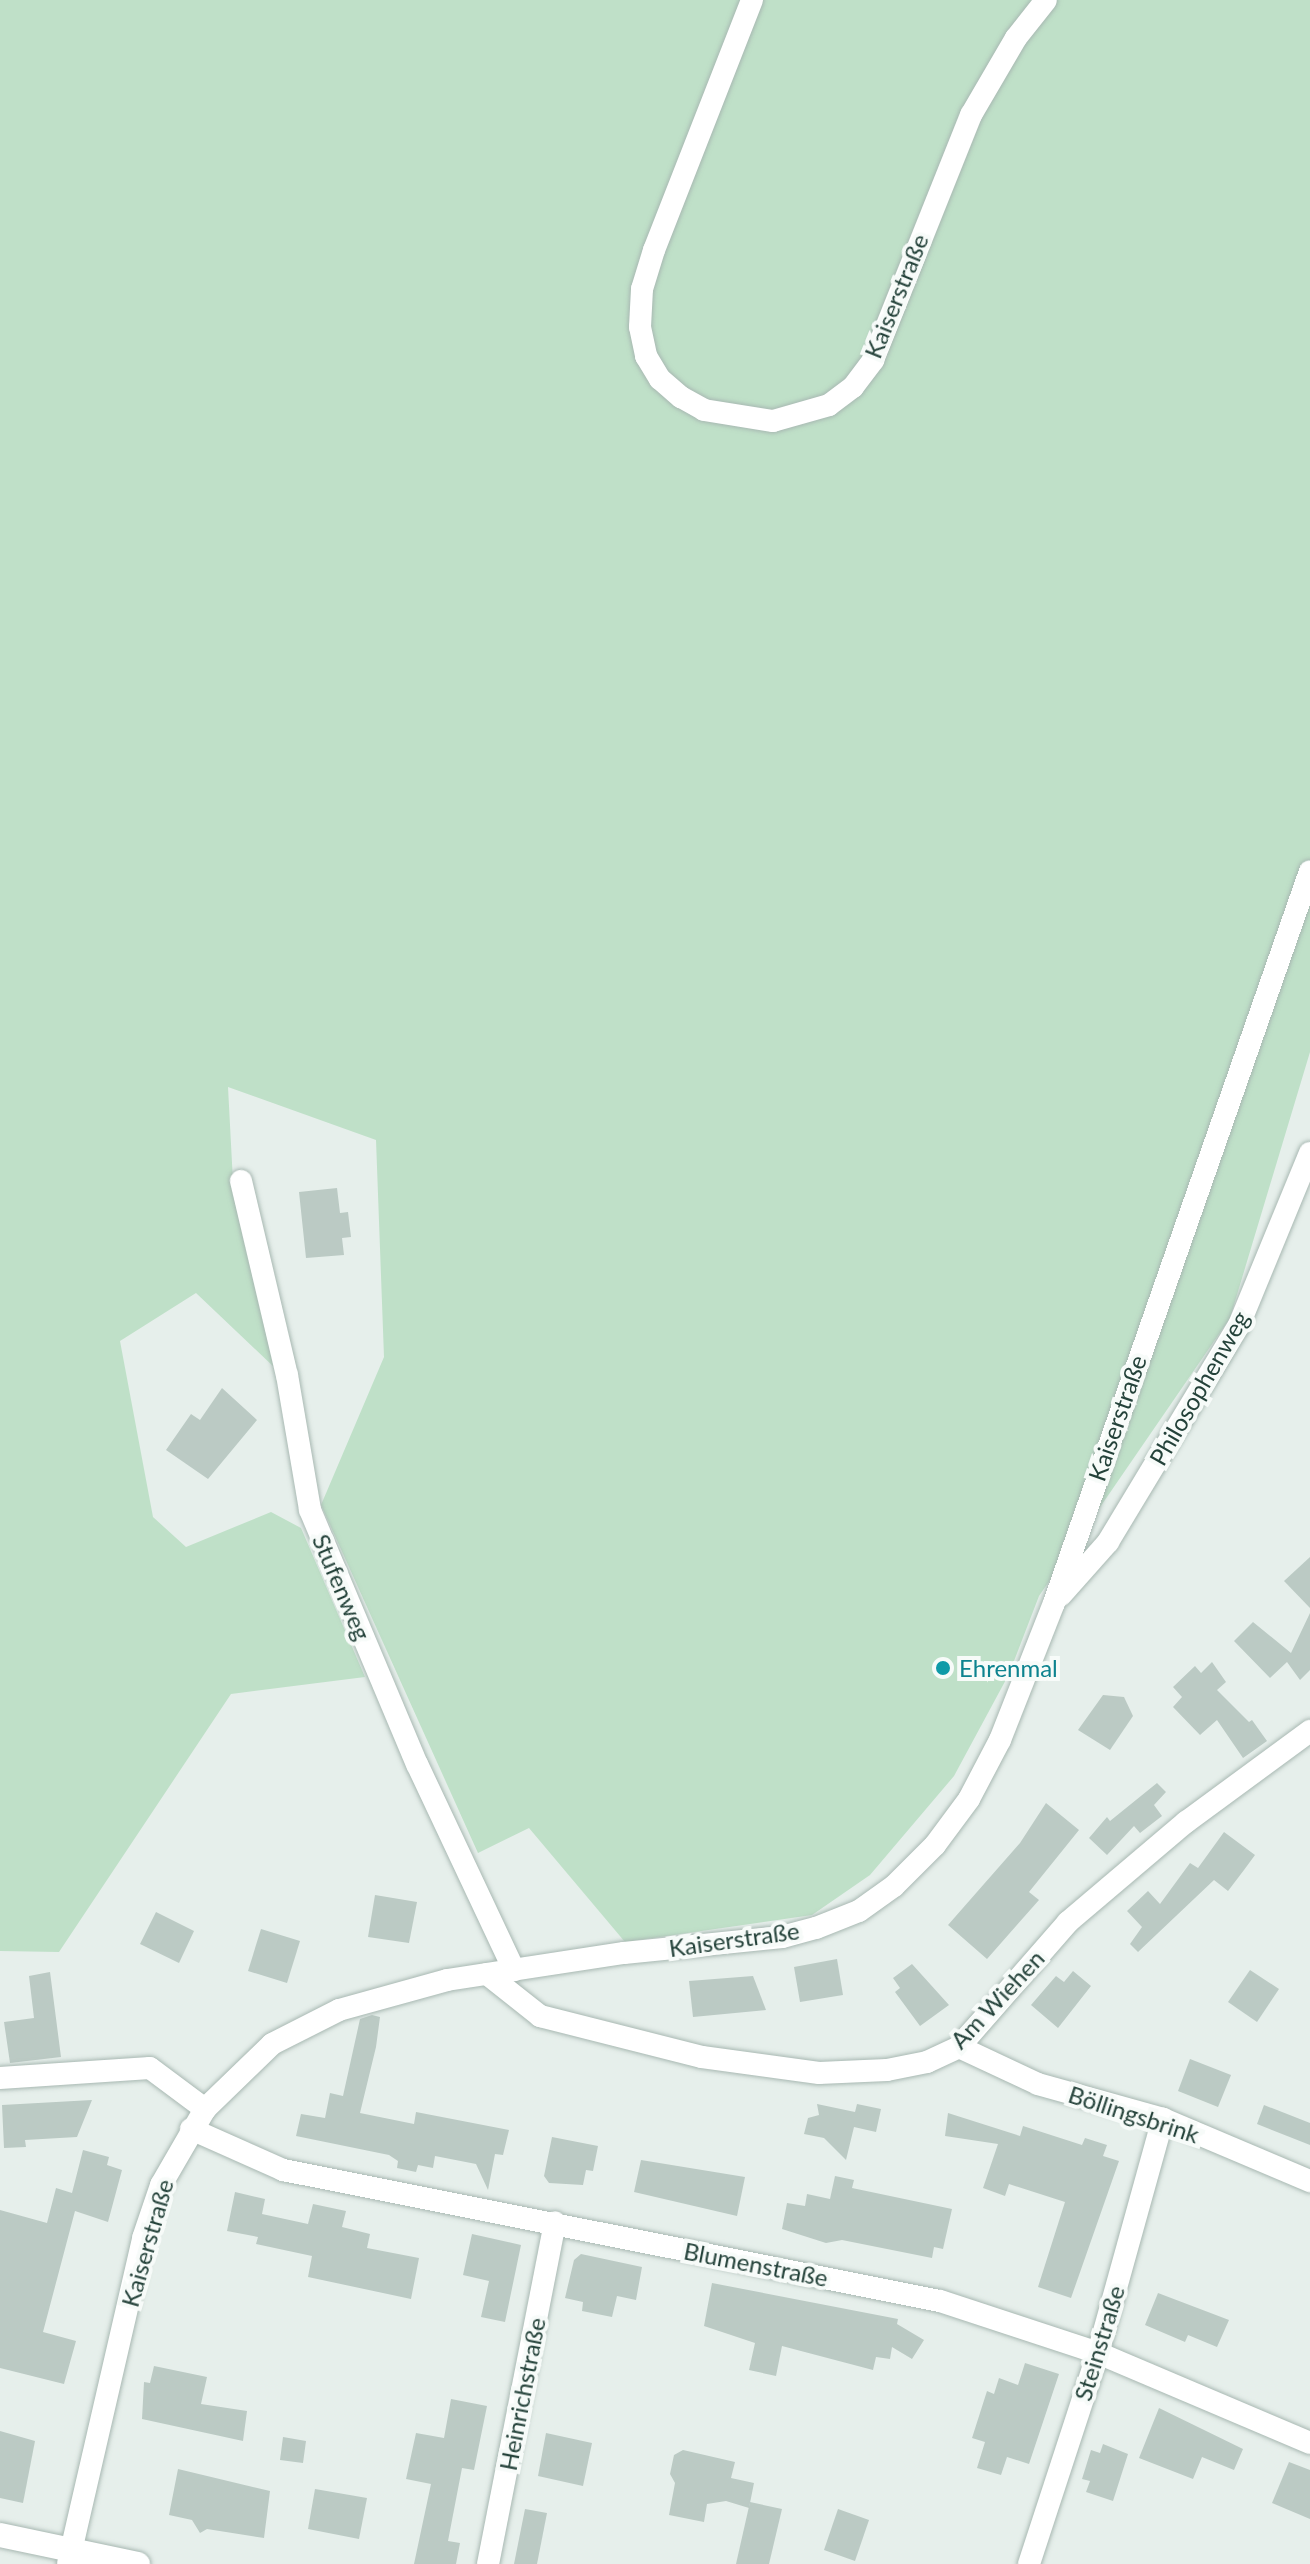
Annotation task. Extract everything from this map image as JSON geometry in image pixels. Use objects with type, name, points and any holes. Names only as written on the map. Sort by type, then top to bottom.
[{"type":"main road","points":[[0,2535],[70,2557],[138,2564]]},
{"type":"street","name":"Kaiserstraße","points":[[752,0],[654,250],[642,289],[640,327],[646,356],[660,379],[681,397],[704,410],[773,421],[829,405],[853,387],[873,360],[971,115],[1016,38],[1046,0]]},
{"type":"street","name":"Kaiserstraße","points":[[70,2557],[143,2238],[161,2185],[205,2109],[250,2062],[305,2023],[391,1993],[514,1970],[782,1937],[859,1911],[894,1886],[935,1845],[969,1799],[1000,1740],[1054,1603],[1310,871]]},
{"type":"street","name":"Philosophenweg","points":[[1054,1603],[1108,1542],[1239,1325],[1310,1153]]},
{"type":"street","name":"Stufenweg","points":[[241,1181],[287,1375],[310,1510],[417,1764],[514,1970]]},
{"type":"street","name":"Am Wiehen","points":[[487,1974],[540,2016],[702,2057],[833,2072],[927,2062],[959,2047],[1068,1922],[1186,1822],[1310,1731]]},
{"type":"street","name":"Böllingsbrink","points":[[959,2047],[1038,2084],[1163,2119],[1310,2181]]},
{"type":"street","points":[[0,2078],[150,2068],[205,2109]]},
{"type":"street","name":"Steinstraße","points":[[1029,2564],[1098,2353],[1163,2119]]},
{"type":"street","name":"Blumenstraße","points":[[191,2129],[283,2170],[940,2301],[1098,2353],[1310,2443]]},
{"type":"street","name":"Heinrichstraße","points":[[488,2564],[555,2223]]},
{"type":"green space","points":[[0,0],[1310,0],[1310,1052],[1230,1318],[1039,1596],[1009,1674],[954,1776],[870,1875],[812,1915],[625,1942],[529,1828],[478,1853],[321,1505],[384,1357],[376,1140],[228,1087],[233,1182],[276,1369],[196,1293],[120,1341],[153,1517],[186,1547],[271,1512],[301,1528],[365,1677],[231,1694],[59,1952],[0,1951]]},
{"type":"building","points":[[337,1188],[340,1213],[348,1212],[351,1237],[342,1238],[344,1255],[306,1258],[299,1192]]},
{"type":"building","points":[[222,1388],[257,1420],[208,1479],[166,1450],[191,1414],[200,1420]]},
{"type":"building","points":[[1310,1557],[1310,1608],[1284,1581]]},
{"type":"building","points":[[1310,1613],[1310,1670],[1300,1680],[1287,1662],[1270,1678],[1234,1641],[1253,1622],[1291,1653]]},
{"type":"building","points":[[1212,1662],[1226,1682],[1217,1690],[1249,1722],[1252,1720],[1267,1741],[1243,1758],[1217,1720],[1200,1735],[1173,1707],[1182,1697],[1173,1687],[1195,1666],[1201,1673]]},
{"type":"building","points":[[1103,1695],[1124,1697],[1133,1716],[1110,1750],[1078,1730]]},
{"type":"building","points":[[1157,1783],[1166,1792],[1154,1805],[1162,1816],[1140,1833],[1134,1826],[1107,1855],[1089,1838],[1107,1817],[1110,1821]]},
{"type":"building","points":[[1046,1803],[1079,1830],[1029,1892],[1039,1900],[987,1959],[948,1925],[1020,1843]]},
{"type":"building","points":[[1224,1832],[1255,1855],[1228,1891],[1214,1880],[1138,1952],[1130,1944],[1142,1927],[1127,1911],[1148,1891],[1160,1904],[1190,1863],[1198,1868]]},
{"type":"building","points":[[375,1895],[417,1902],[409,1943],[368,1937]]},
{"type":"building","points":[[156,1912],[194,1931],[179,1963],[140,1944]]},
{"type":"building","points":[[261,1929],[300,1941],[287,1983],[248,1971]]},
{"type":"building","points":[[837,1959],[843,1995],[800,2002],[794,1967]]},
{"type":"building","points":[[912,1964],[949,2005],[920,2026],[895,1992],[900,1988],[893,1978]]},
{"type":"building","points":[[1250,1970],[1279,1989],[1257,2022],[1228,2002]]},
{"type":"building","points":[[1073,1971],[1091,1986],[1058,2028],[1031,2005],[1056,1976],[1064,1982]]},
{"type":"building","points":[[50,1972],[61,2057],[10,2063],[4,2022],[34,2018],[29,1976]]},
{"type":"building","points":[[753,1976],[766,2010],[693,2017],[689,1981]]},
{"type":"building","points":[[372,2015],[380,2017],[360,2113],[414,2124],[416,2112],[509,2130],[503,2155],[495,2154],[488,2190],[476,2164],[435,2156],[433,2168],[418,2165],[416,2172],[397,2168],[398,2161],[389,2155],[296,2136],[301,2114],[325,2118],[330,2093],[343,2096],[360,2019]]},
{"type":"building","points":[[1190,2059],[1231,2075],[1218,2107],[1178,2091]]},
{"type":"building","points":[[92,2100],[77,2137],[25,2140],[26,2147],[4,2148],[2,2105]]},
{"type":"building","points":[[817,2104],[855,2112],[857,2104],[881,2109],[876,2132],[854,2127],[846,2160],[824,2138],[804,2134],[808,2118],[819,2115]]},
{"type":"building","points":[[1264,2105],[1310,2123],[1310,2145],[1257,2124]]},
{"type":"building","points":[[948,2113],[1020,2136],[1023,2126],[1082,2145],[1085,2138],[1107,2145],[1103,2156],[1119,2161],[1071,2298],[1038,2287],[1065,2202],[1009,2184],[1005,2196],[983,2188],[998,2144],[945,2136]]},
{"type":"building","points":[[552,2137],[598,2146],[593,2171],[586,2170],[583,2185],[549,2183],[544,2176]]},
{"type":"building","points":[[83,2150],[109,2157],[107,2165],[122,2170],[108,2222],[75,2211],[43,2332],[76,2341],[64,2384],[0,2368],[0,2210],[47,2223],[56,2188],[72,2193]]},
{"type":"building","points":[[641,2160],[745,2177],[737,2216],[634,2192]]},
{"type":"building","points":[[835,2176],[854,2180],[852,2188],[952,2209],[943,2249],[934,2247],[932,2258],[842,2240],[826,2243],[782,2229],[787,2203],[805,2206],[807,2194],[830,2199]]},
{"type":"building","points":[[235,2192],[265,2199],[262,2214],[308,2224],[313,2204],[346,2211],[342,2227],[370,2234],[367,2248],[419,2258],[411,2299],[308,2277],[312,2256],[256,2244],[258,2237],[227,2231]]},
{"type":"building","points":[[472,2234],[521,2245],[505,2322],[481,2317],[489,2281],[463,2275]]},
{"type":"building","points":[[581,2254],[642,2267],[636,2300],[617,2296],[612,2317],[582,2311],[583,2302],[565,2298],[574,2260]]},
{"type":"building","points":[[712,2283],[898,2319],[897,2324],[924,2340],[912,2359],[892,2347],[890,2359],[876,2357],[873,2370],[782,2346],[776,2376],[749,2370],[755,2343],[704,2326]]},
{"type":"building","points":[[1158,2293],[1229,2320],[1217,2347],[1188,2335],[1185,2342],[1145,2325]]},
{"type":"building","points":[[1025,2363],[1059,2374],[1029,2464],[1007,2457],[1001,2475],[977,2468],[985,2442],[972,2438],[987,2391],[994,2394],[999,2378],[1018,2385]]},
{"type":"building","points":[[154,2366],[207,2377],[201,2404],[247,2411],[243,2441],[142,2419],[144,2382],[150,2383]]},
{"type":"building","points":[[451,2399],[487,2406],[474,2470],[462,2468],[448,2541],[460,2543],[456,2564],[414,2564],[431,2484],[406,2479],[416,2433],[444,2438]]},
{"type":"building","points":[[1159,2408],[1243,2449],[1234,2470],[1202,2457],[1193,2479],[1139,2458]]},
{"type":"building","points":[[0,2431],[35,2441],[23,2503],[0,2498]]},
{"type":"building","points":[[546,2433],[592,2443],[583,2486],[538,2476]]},
{"type":"building","points":[[283,2437],[306,2441],[303,2463],[280,2460]]},
{"type":"building","points":[[1103,2444],[1128,2454],[1113,2501],[1086,2492],[1090,2481],[1082,2479],[1091,2450],[1100,2453]]},
{"type":"building","points":[[683,2450],[735,2462],[731,2478],[754,2483],[749,2508],[726,2501],[707,2504],[704,2522],[669,2515],[675,2483],[670,2474],[674,2455]]},
{"type":"building","points":[[1289,2462],[1310,2470],[1310,2519],[1272,2503]]},
{"type":"building","points":[[178,2469],[270,2491],[264,2538],[207,2529],[200,2533],[192,2520],[169,2515]]},
{"type":"building","points":[[315,2489],[367,2498],[359,2539],[308,2529]]},
{"type":"building","points":[[750,2502],[782,2509],[769,2564],[736,2564]]},
{"type":"building","points":[[525,2509],[547,2513],[537,2564],[514,2564]]},
{"type":"building","points":[[838,2509],[869,2520],[855,2561],[824,2550]]},
{"type":"place","name":"Ehrenmal","points":[[943,1668]]}]
